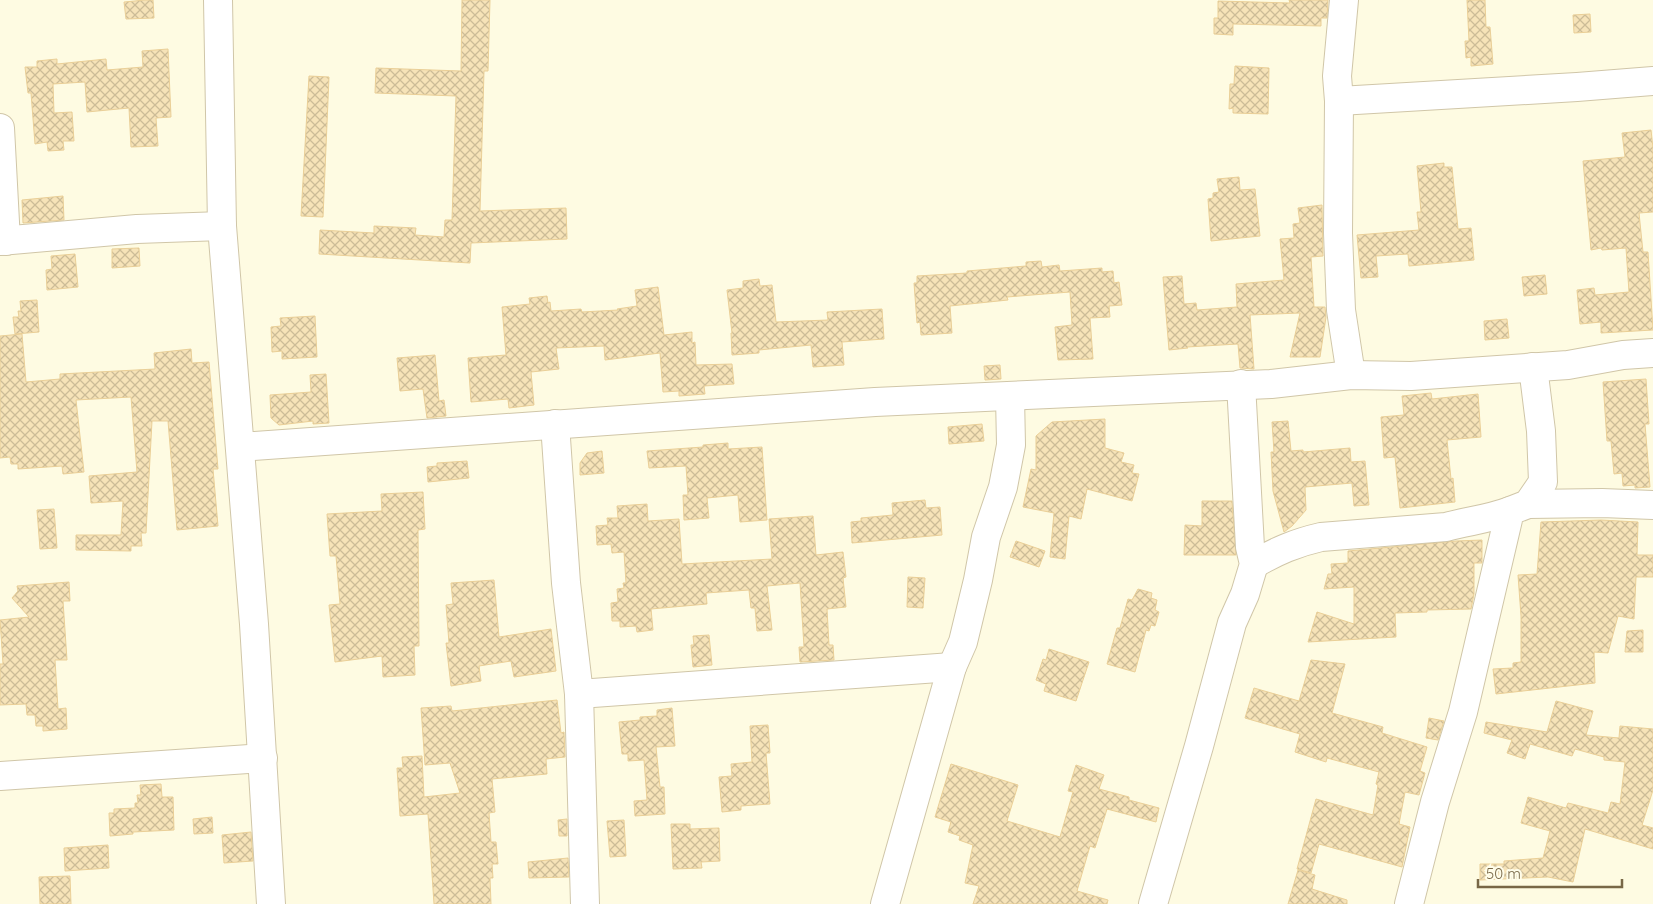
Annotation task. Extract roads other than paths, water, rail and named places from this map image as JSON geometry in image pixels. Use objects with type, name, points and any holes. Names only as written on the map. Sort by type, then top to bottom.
[{"type":"street","points":[[218,0],[222,226],[263,758],[271,904]]},
{"type":"street","points":[[1344,0],[1337,76],[1339,101],[1338,233],[1341,310],[1351,375]]},
{"type":"street","points":[[1339,101],[1653,81]]},
{"type":"street","points":[[0,128],[3,241],[137,229],[222,226]]},
{"type":"street","points":[[240,448],[875,402],[1271,384],[1351,375],[1410,376],[1568,365],[1623,355],[1653,352]]},
{"type":"street","points":[[1408,904],[1435,802],[1463,712],[1519,508],[1543,482],[1533,367]]},
{"type":"street","points":[[1153,904],[1199,746],[1232,623],[1245,594],[1254,564],[1250,547],[1241,384]]},
{"type":"street","points":[[885,904],[952,667],[963,642],[986,537],[1003,487],[1011,445],[1010,396]]},
{"type":"street","points":[[554,424],[566,583],[579,694],[585,904]]},
{"type":"street","points":[[1254,564],[1289,546],[1321,537],[1446,527],[1492,518],[1519,508],[1602,503],[1653,505]]},
{"type":"street","points":[[579,694],[952,667]]},
{"type":"street","points":[[0,776],[263,758]]}]
